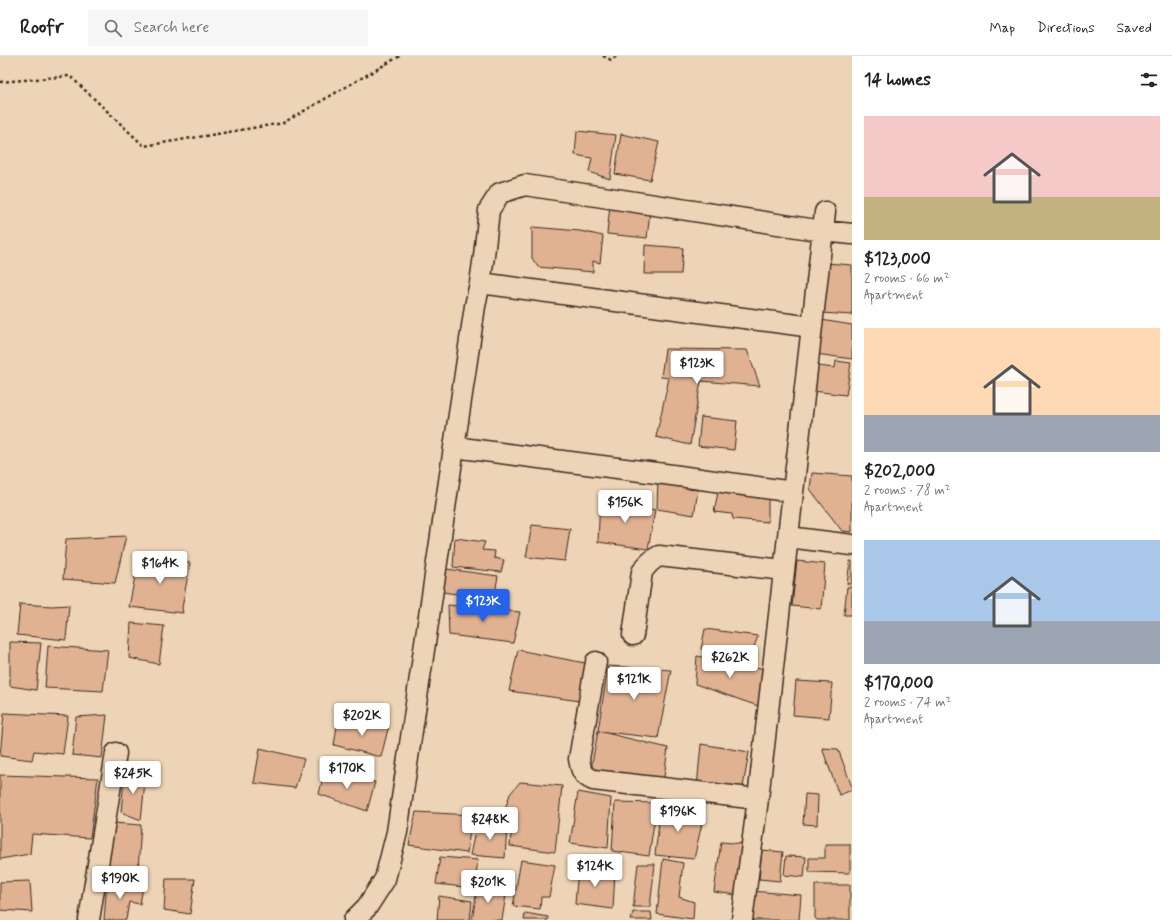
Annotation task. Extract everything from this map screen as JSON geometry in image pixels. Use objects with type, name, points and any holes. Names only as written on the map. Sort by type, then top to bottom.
[{"type":"street","points":[[354,920],[367,907],[385,879],[396,832],[475,306],[480,283],[489,210],[500,193],[526,185],[823,231],[852,234]]},
{"type":"street","points":[[742,920],[758,799],[825,212]]},
{"type":"street","points":[[480,283],[812,327]]},
{"type":"street","points":[[454,447],[793,492]]},
{"type":"street","points":[[788,537],[852,545]]},
{"type":"street","points":[[632,635],[642,572],[646,564],[659,556],[784,570]]},
{"type":"street","points":[[596,662],[579,759],[582,771],[587,777],[593,780],[758,799]]},
{"type":"street","points":[[89,920],[116,752]]},
{"type":"path","points":[[0,82],[70,76],[144,146],[283,123],[400,56]]},
{"type":"path","points":[[603,56],[611,60],[617,56]]},
{"type":"building","points":[[577,131],[616,135],[610,179],[589,172],[592,158],[575,155]]},
{"type":"building","points":[[621,134],[659,142],[650,180],[615,174]]},
{"type":"building","points":[[610,205],[650,212],[647,238],[607,234]]},
{"type":"building","points":[[532,227],[580,231],[603,236],[600,263],[593,261],[593,272],[538,267],[532,258]]},
{"type":"building","points":[[645,245],[683,248],[681,274],[644,274]]},
{"type":"building","points":[[826,263],[852,265],[852,315],[821,313]]},
{"type":"building","points":[[821,320],[852,325],[852,359],[816,354]]},
{"type":"building","points":[[665,349],[747,350],[760,386],[701,381],[690,445],[656,437],[669,378],[661,377]]},
{"type":"building","points":[[836,361],[851,363],[846,395],[813,391],[817,366],[835,368]]},
{"type":"building","points":[[701,417],[737,421],[734,450],[698,446]]},
{"type":"building","points":[[812,473],[852,476],[852,532],[842,531],[810,489]]},
{"type":"building","points":[[658,478],[689,482],[688,489],[698,490],[694,515],[657,509]]},
{"type":"building","points":[[719,487],[770,493],[768,501],[768,522],[733,519],[732,514],[714,512]]},
{"type":"building","points":[[600,498],[655,510],[648,549],[598,542]]},
{"type":"building","points":[[532,525],[570,529],[565,561],[526,557]]},
{"type":"building","points":[[126,536],[115,583],[63,579],[66,539]]},
{"type":"building","points":[[455,538],[485,542],[482,550],[495,551],[494,558],[504,560],[501,572],[453,567]]},
{"type":"building","points":[[139,556],[190,563],[182,608],[183,613],[129,607]]},
{"type":"building","points":[[797,561],[825,564],[821,609],[792,606]]},
{"type":"building","points":[[850,561],[852,561],[852,584],[847,584]]},
{"type":"building","points":[[439,568],[498,576],[494,599],[442,592]]},
{"type":"building","points":[[847,587],[852,587],[852,615],[844,615]]},
{"type":"building","points":[[20,604],[52,606],[69,605],[66,640],[17,635]]},
{"type":"building","points":[[448,605],[520,612],[513,643],[449,635]]},
{"type":"building","points":[[131,623],[164,626],[159,664],[129,658]]},
{"type":"building","points":[[705,629],[758,636],[748,663],[701,649]]},
{"type":"building","points":[[10,642],[41,643],[36,690],[10,686]]},
{"type":"building","points":[[48,646],[108,650],[103,691],[45,688]]},
{"type":"building","points":[[518,650],[585,663],[580,701],[509,691]]},
{"type":"building","points":[[697,656],[765,669],[758,706],[695,684]]},
{"type":"building","points":[[608,666],[671,670],[658,738],[598,731]]},
{"type":"building","points":[[796,681],[832,683],[829,718],[793,715]]},
{"type":"building","points":[[4,713],[68,716],[63,754],[34,751],[32,760],[0,756]]},
{"type":"building","points":[[107,715],[102,758],[72,755],[76,717]]},
{"type":"building","points":[[338,720],[389,725],[381,757],[334,745]]},
{"type":"building","points":[[598,731],[668,748],[663,784],[591,769]]},
{"type":"building","points":[[701,744],[749,752],[743,787],[697,787]]},
{"type":"building","points":[[260,748],[304,759],[295,788],[254,783]]},
{"type":"building","points":[[822,748],[838,749],[852,790],[839,795]]},
{"type":"building","points":[[135,770],[135,781],[145,782],[141,820],[121,812],[124,779],[123,771]]},
{"type":"building","points":[[324,772],[375,782],[367,811],[319,794]]},
{"type":"building","points":[[0,775],[98,778],[90,838],[32,834],[30,854],[0,859]]},
{"type":"building","points":[[520,782],[562,786],[555,852],[510,846],[513,812],[505,809],[510,794]]},
{"type":"building","points":[[578,792],[611,798],[608,848],[570,843]]},
{"type":"building","points":[[805,794],[818,795],[817,825],[803,824]]},
{"type":"building","points":[[615,802],[657,803],[649,856],[612,851]]},
{"type":"building","points":[[661,806],[704,814],[694,859],[655,855]]},
{"type":"building","points":[[416,812],[472,815],[467,853],[409,845]]},
{"type":"building","points":[[477,822],[507,826],[505,858],[470,855]]},
{"type":"building","points":[[113,823],[141,825],[138,870],[106,871]]},
{"type":"building","points":[[721,842],[745,844],[738,895],[714,892]]},
{"type":"building","points":[[825,844],[850,844],[850,873],[809,872],[809,858],[825,858]]},
{"type":"building","points":[[762,850],[783,852],[780,881],[759,879]]},
{"type":"building","points":[[786,856],[806,857],[804,877],[784,875]]},
{"type":"building","points":[[440,857],[478,860],[474,888],[436,884]]},
{"type":"building","points":[[663,859],[683,863],[679,897],[694,902],[693,919],[657,914]]},
{"type":"building","points":[[521,860],[555,865],[549,897],[541,897],[540,909],[513,906]]},
{"type":"building","points":[[638,864],[655,864],[650,907],[633,907]]},
{"type":"building","points":[[578,868],[615,871],[613,909],[575,904]]},
{"type":"building","points":[[166,879],[195,879],[190,914],[164,910]]},
{"type":"building","points":[[30,881],[32,912],[0,910],[0,882]]},
{"type":"building","points":[[107,881],[143,887],[140,904],[129,902],[126,920],[104,920]]},
{"type":"building","points":[[490,883],[490,894],[506,895],[502,920],[472,920],[478,884]]},
{"type":"building","points":[[815,885],[850,885],[850,920],[817,920],[815,918]]},
{"type":"building","points":[[751,891],[801,895],[799,920],[749,920]]},
{"type":"building","points":[[439,896],[472,901],[470,920],[437,920]]},
{"type":"building","points":[[633,912],[651,912],[652,920],[631,920]]},
{"type":"building","points":[[525,913],[548,917],[548,920],[524,920]]}]
